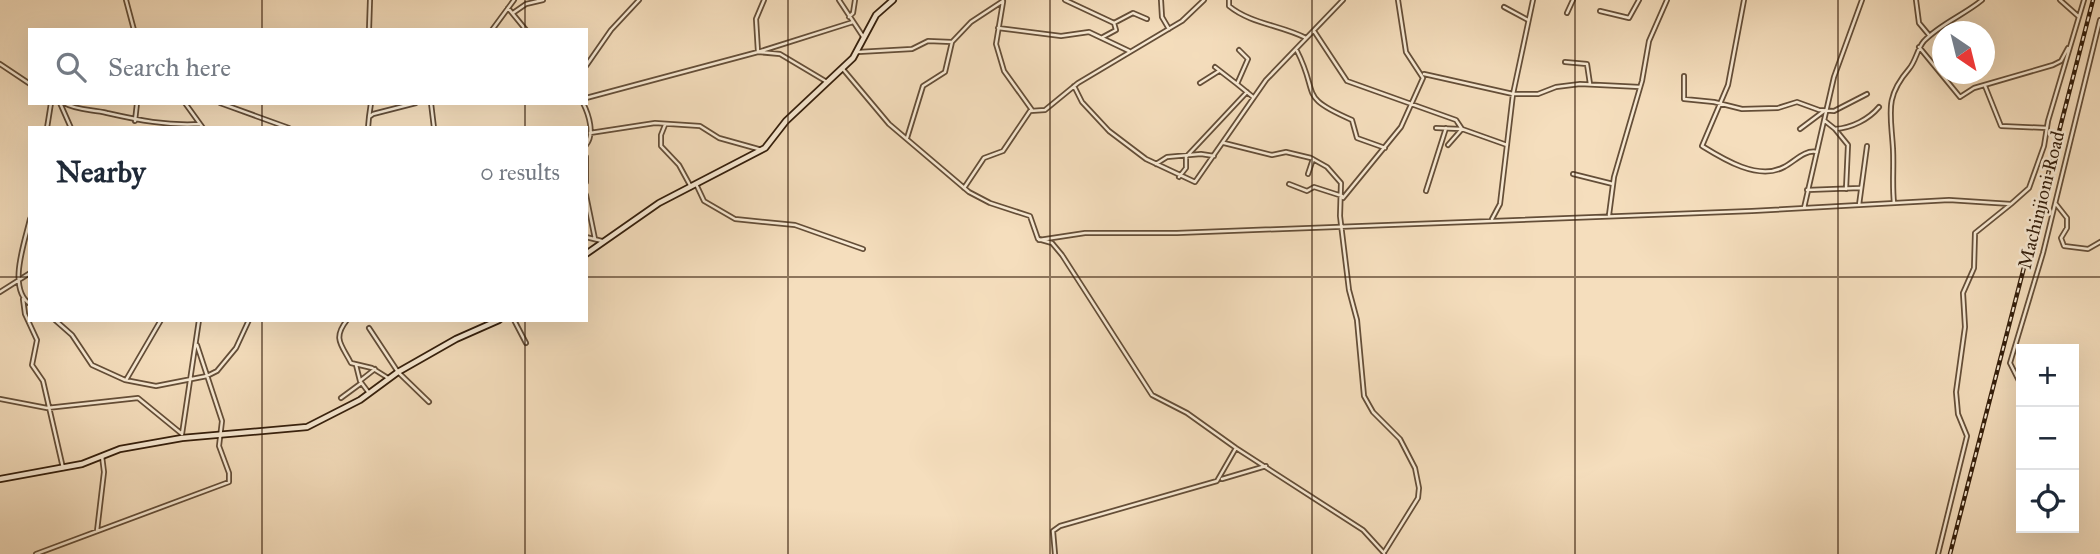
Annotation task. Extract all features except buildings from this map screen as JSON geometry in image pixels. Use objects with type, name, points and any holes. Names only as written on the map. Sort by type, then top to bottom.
[{"type":"street","points":[[126,0],[133,28]]},
{"type":"street","points":[[369,28],[370,0]]},
{"type":"street","points":[[493,28],[514,0]]},
{"type":"street","points":[[513,13],[526,4],[542,0]]},
{"type":"street","points":[[588,63],[611,30],[639,0]]},
{"type":"street","points":[[758,52],[757,19],[764,0]]},
{"type":"street","points":[[839,0],[864,38]]},
{"type":"street","points":[[849,17],[855,0]]},
{"type":"street","points":[[588,252],[602,241],[694,186],[762,150],[786,121],[858,52],[876,15],[893,0]]},
{"type":"street","points":[[1003,0],[996,44],[1004,71],[1032,110]]},
{"type":"street","points":[[907,138],[923,86],[945,72],[952,43],[971,22],[1003,0]]},
{"type":"street","points":[[1065,0],[1114,23],[1116,30],[1102,38]]},
{"type":"street","points":[[1161,0],[1162,17],[1169,29]]},
{"type":"street","points":[[964,188],[984,158],[1003,151],[1015,129],[1032,110],[1045,110],[1074,86],[1169,29],[1204,0]]},
{"type":"street","points":[[1229,0],[1229,6],[1244,16],[1307,38]]},
{"type":"street","points":[[1074,86],[1082,102],[1106,129],[1179,177],[1196,181],[1272,74],[1297,51],[1343,0]]},
{"type":"street","points":[[1398,0],[1406,51],[1422,74],[1513,94],[1534,94],[1558,86],[1590,84],[1640,87]]},
{"type":"street","points":[[1491,220],[1500,204],[1513,94],[1533,0]]},
{"type":"street","points":[[1567,13],[1573,0]]},
{"type":"street","points":[[1600,11],[1629,18],[1639,0]]},
{"type":"street","points":[[1609,216],[1614,184],[1640,87],[1649,41],[1667,0]]},
{"type":"street","points":[[1744,0],[1728,85],[1701,144],[1734,165],[1774,171],[1809,152],[1817,152]]},
{"type":"street","points":[[1804,208],[1834,76],[1862,0]]},
{"type":"street","points":[[1916,0],[1919,23],[1930,36]]},
{"type":"street","points":[[1894,203],[1891,178],[1891,102],[1902,74],[1909,70],[1919,47],[1930,36],[1982,0]]},
{"type":"street","points":[[2060,0],[2068,10],[2079,16]]},
{"type":"street","points":[[1938,554],[1967,439],[1966,430],[1958,414],[1956,392],[1965,327],[1963,293],[1974,268],[1975,233],[2029,188],[2044,146],[2084,0]]},
{"type":"street","points":[[1504,7],[1528,20]]},
{"type":"street","points":[[508,8],[524,28]]},
{"type":"street","points":[[1114,23],[1133,13],[1147,19]]},
{"type":"street","name":"Machinjioni Road","points":[[2016,375],[2010,363],[2043,253],[2100,20]]},
{"type":"street","points":[[588,97],[758,52],[853,22]]},
{"type":"street","points":[[998,28],[1061,36],[1089,32],[1131,51]]},
{"type":"street","points":[[1314,31],[1347,81],[1456,120],[1462,129]]},
{"type":"street","points":[[858,52],[912,49],[928,41],[952,43]]},
{"type":"street","points":[[1919,47],[1959,97],[2053,65],[2061,61],[2071,44]]},
{"type":"street","points":[[1237,84],[1248,59],[1239,50]]},
{"type":"street","points":[[1297,51],[1308,88],[1317,103],[1352,120],[1357,138],[1385,148]]},
{"type":"street","points":[[758,52],[780,54],[827,82]]},
{"type":"street","points":[[1565,62],[1587,64],[1590,84]]},
{"type":"street","points":[[0,64],[28,83]]},
{"type":"street","points":[[1215,67],[1254,97]]},
{"type":"street","points":[[842,68],[889,124],[964,188],[984,201],[1030,216],[1039,240]]},
{"type":"street","points":[[1200,83],[1219,71]]},
{"type":"street","points":[[1342,198],[1385,148],[1405,119],[1422,74]]},
{"type":"street","points":[[1684,76],[1684,99],[1742,109],[1778,108],[1797,102],[1825,110],[1842,108],[1867,94]]},
{"type":"street","points":[[1986,86],[2001,125],[2047,128]]},
{"type":"street","points":[[1179,177],[1186,168],[1188,155],[1247,92]]},
{"type":"street","points":[[47,126],[51,105]]},
{"type":"street","points":[[63,105],[70,126]]},
{"type":"street","points":[[67,105],[137,121],[201,126]]},
{"type":"street","points":[[137,105],[138,126]]},
{"type":"street","points":[[186,105],[201,126]]},
{"type":"street","points":[[226,105],[283,126]]},
{"type":"street","points":[[368,126],[371,105]]},
{"type":"street","points":[[369,117],[409,105]]},
{"type":"street","points":[[431,105],[434,126]]},
{"type":"street","points":[[584,105],[588,114],[588,126]]},
{"type":"street","points":[[1835,129],[1862,121],[1879,107]]},
{"type":"street","points":[[1800,129],[1825,110]]},
{"type":"street","points":[[1825,121],[1848,145],[1846,189]]},
{"type":"street","points":[[588,132],[666,123],[704,127],[719,138],[762,150]]},
{"type":"street","points":[[666,123],[661,135],[661,145],[704,201],[722,208],[735,219],[791,224],[863,248]]},
{"type":"street","points":[[1436,128],[1462,129],[1507,145]]},
{"type":"street","points":[[1426,191],[1446,128]]},
{"type":"street","points":[[1448,145],[1462,129]]},
{"type":"street","points":[[1039,240],[1052,243],[1062,255],[1148,392],[1187,414],[1236,449],[1363,530],[1384,553],[1418,498],[1419,488],[1415,468],[1400,439],[1373,412],[1364,396],[1357,320],[1349,290],[1341,225],[1342,186],[1336,176],[1313,159],[1289,152],[1272,155],[1224,144]]},
{"type":"street","points":[[1859,205],[1867,146]]},
{"type":"street","points":[[1156,163],[1165,158],[1188,155],[1214,156]]},
{"type":"street","points":[[1308,174],[1313,159]]},
{"type":"street","points":[[1573,174],[1614,184]]},
{"type":"street","points":[[1289,184],[1307,191],[1314,187],[1323,188],[1342,198]]},
{"type":"street","points":[[1806,190],[1860,188]]},
{"type":"street","points":[[1039,240],[1093,232],[1177,233],[1953,200],[2011,204]]},
{"type":"street","points":[[2054,202],[2067,218],[2067,228],[2062,238],[2064,246],[2088,249],[2100,242]]},
{"type":"street","points":[[588,205],[595,239]]},
{"type":"street","points":[[28,226],[20,254],[23,299],[28,319]]},
{"type":"street","points":[[588,237],[602,241]]},
{"type":"street","points":[[0,292],[28,274]]},
{"type":"street","points":[[23,299],[28,303]]},
{"type":"street","points":[[29,322],[37,341],[32,365],[43,382],[47,408],[55,424],[63,468]]},
{"type":"street","points":[[57,322],[72,335],[92,365],[125,380],[156,387],[207,376],[232,355],[249,322]]},
{"type":"street","points":[[125,380],[160,322]]},
{"type":"street","points":[[182,436],[200,322]]},
{"type":"street","points":[[345,322],[339,330],[338,338],[342,352],[356,365],[361,382],[370,393]]},
{"type":"street","points":[[0,480],[91,462],[120,449],[182,436],[307,428],[370,393],[398,372],[463,335],[494,322]]},
{"type":"street","points":[[515,322],[526,343]]},
{"type":"street","points":[[369,328],[398,372],[429,402]]},
{"type":"street","points":[[36,554],[227,484],[230,477],[219,446],[222,421],[197,345]]},
{"type":"street","points":[[356,365],[375,369],[388,379]]},
{"type":"street","points":[[341,398],[375,369]]},
{"type":"street","points":[[0,399],[47,408],[138,398],[182,436]]},
{"type":"street","points":[[1219,480],[1236,449]]},
{"type":"street","points":[[97,531],[104,472],[102,456]]},
{"type":"street","points":[[1055,554],[1053,531],[1060,526],[1146,504],[1170,493],[1266,466]]},
{"type":"railway","points":[[1950,554],[2093,0]]}]
